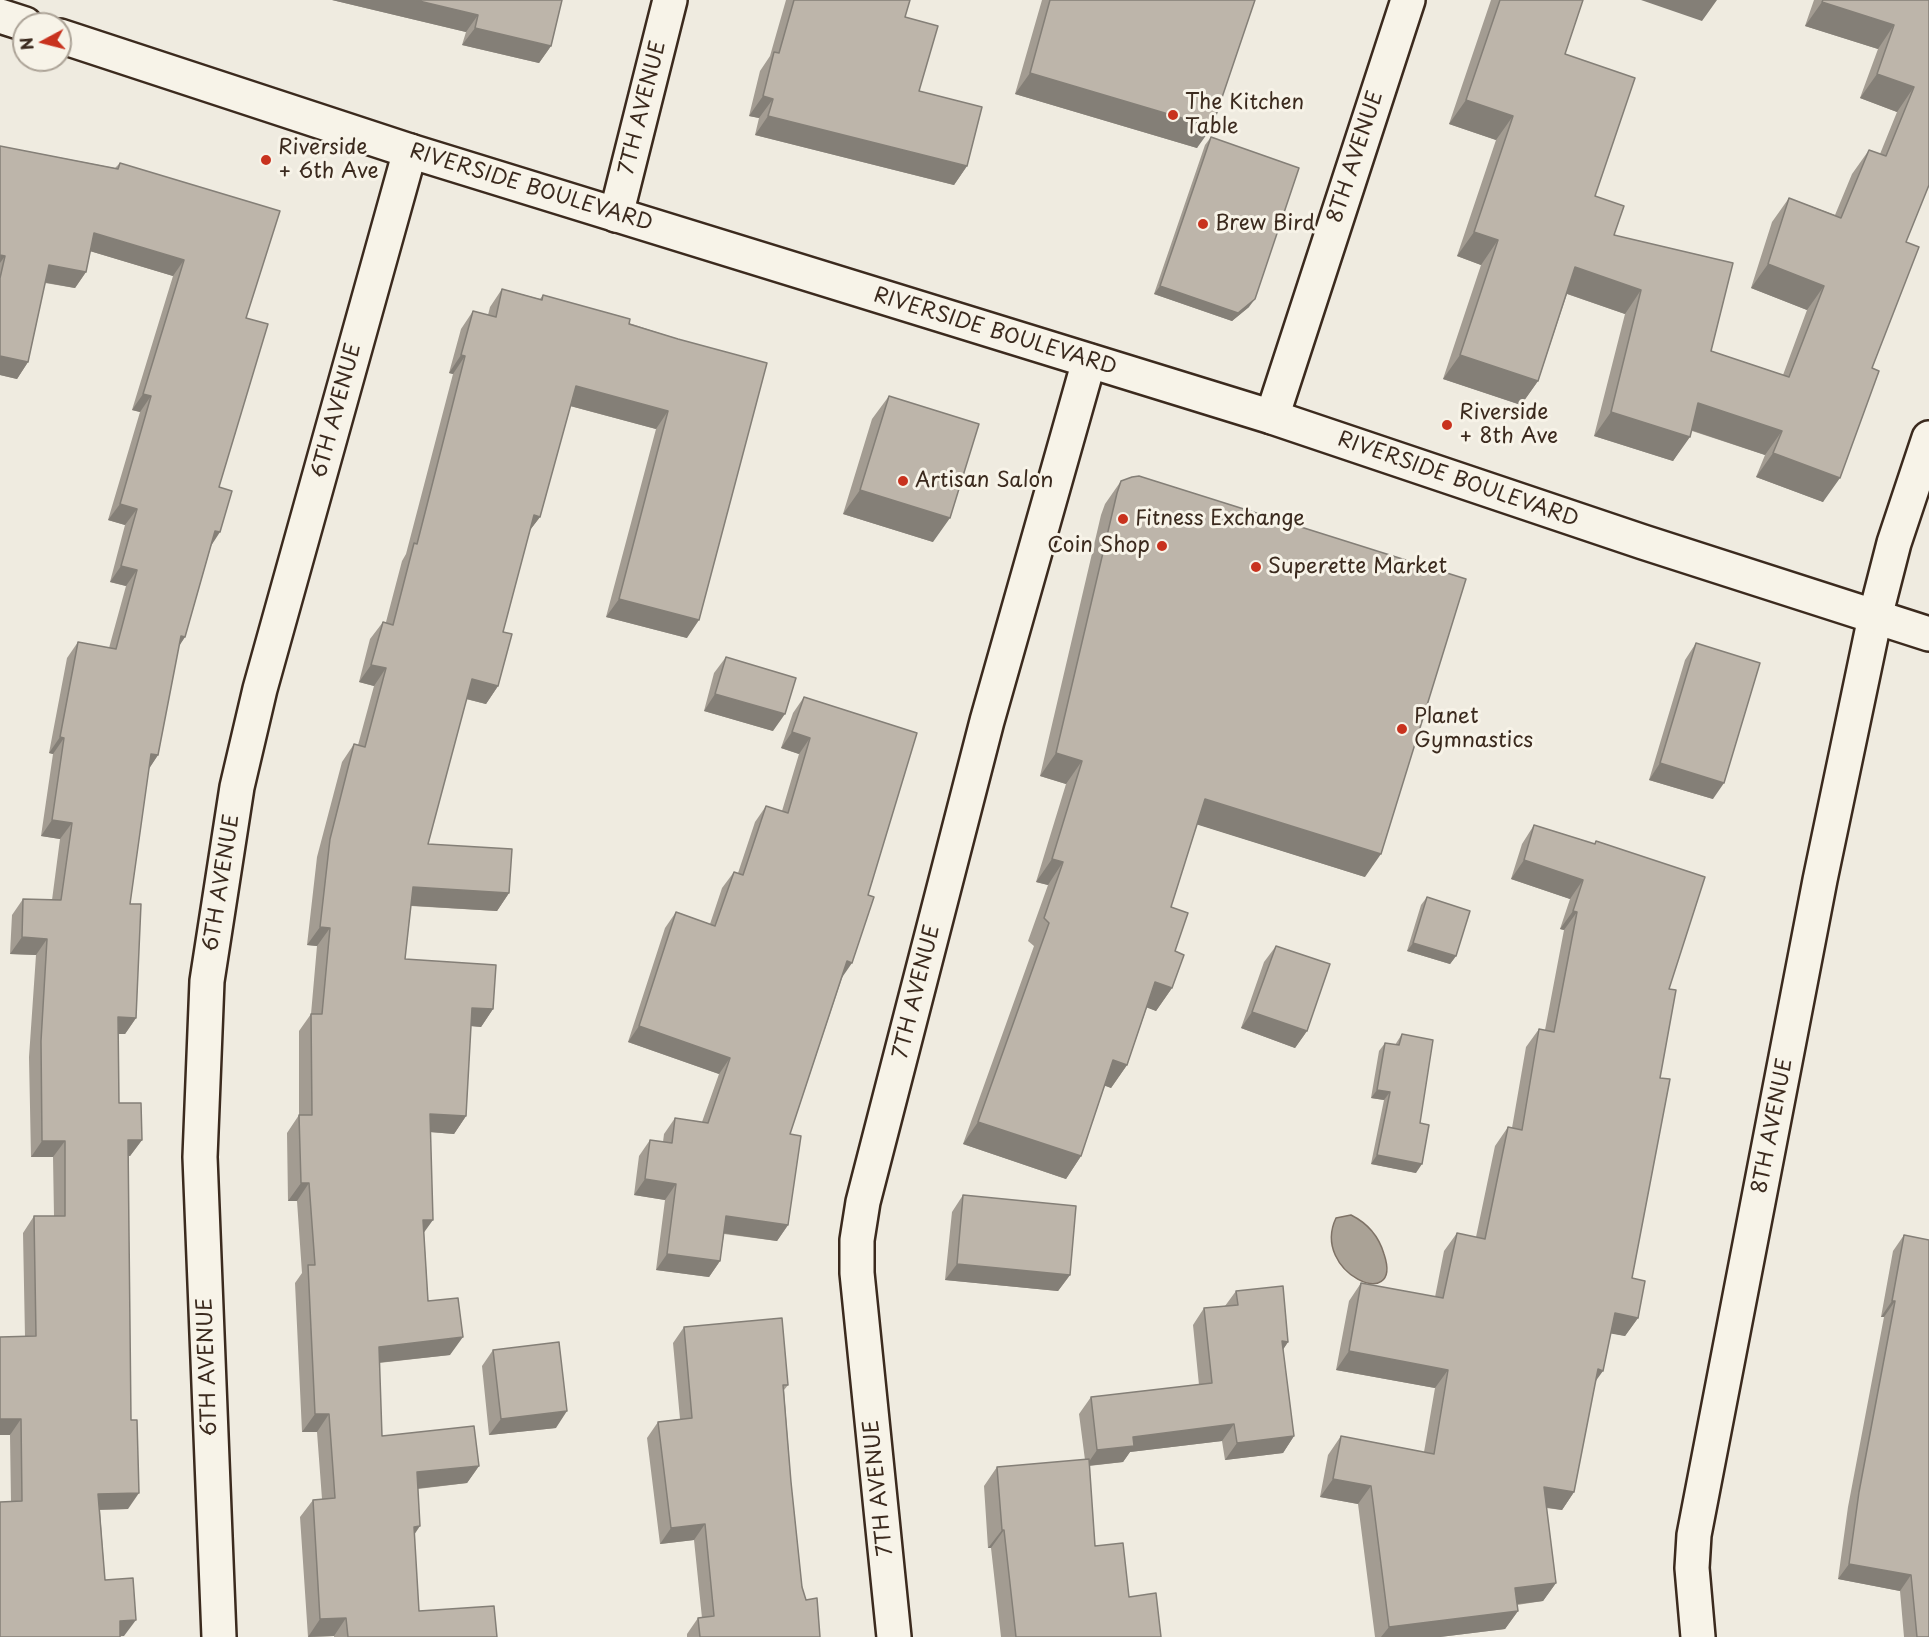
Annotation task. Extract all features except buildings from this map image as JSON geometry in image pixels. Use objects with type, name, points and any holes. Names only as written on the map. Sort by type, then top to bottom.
[{"type":"street","name":"7TH AVENUE","points":[[616,215],[670,0]]},
{"type":"street","name":"8TH AVENUE","points":[[1272,417],[1408,0]]},
{"type":"street","name":"RIVERSIDE BOULEVARD","points":[[72,40],[410,151],[1272,417],[1643,542],[1929,634]]},
{"type":"street","name":"6TH AVENUE","points":[[219,1637],[200,1157],[207,981],[232,810],[258,700],[410,151]]},
{"type":"street","name":"7TH AVENUE","points":[[894,1637],[857,1273],[856,1240],[863,1202],[987,721],[1089,361]]},
{"type":"street","name":"8TH AVENUE","points":[[1698,1637],[1692,1568],[1694,1535],[1820,880],[1875,617],[1894,543],[1929,438]]},
{"type":"shaded area","points":[[1351,1215],[1372,1231],[1382,1248],[1387,1272],[1381,1281],[1371,1283],[1358,1279],[1345,1269],[1335,1255],[1331,1238],[1336,1218]]},
{"type":"place","name":"The Kitchen Table","points":[[1173,115]]},
{"type":"place","name":"Riverside + 6th Ave","points":[[266,160]]},
{"type":"place","name":"Brew Bird","points":[[1203,224]]},
{"type":"place","name":"Riverside + 8th Ave","points":[[1447,425]]},
{"type":"place","name":"Artisan Salon","points":[[903,481]]},
{"type":"place","name":"Fitness Exchange","points":[[1123,519]]},
{"type":"place","name":"Coin Shop","points":[[1162,546]]},
{"type":"place","name":"Superette Market","points":[[1256,567]]},
{"type":"place","name":"Planet Gymnastics","points":[[1402,729]]}]
